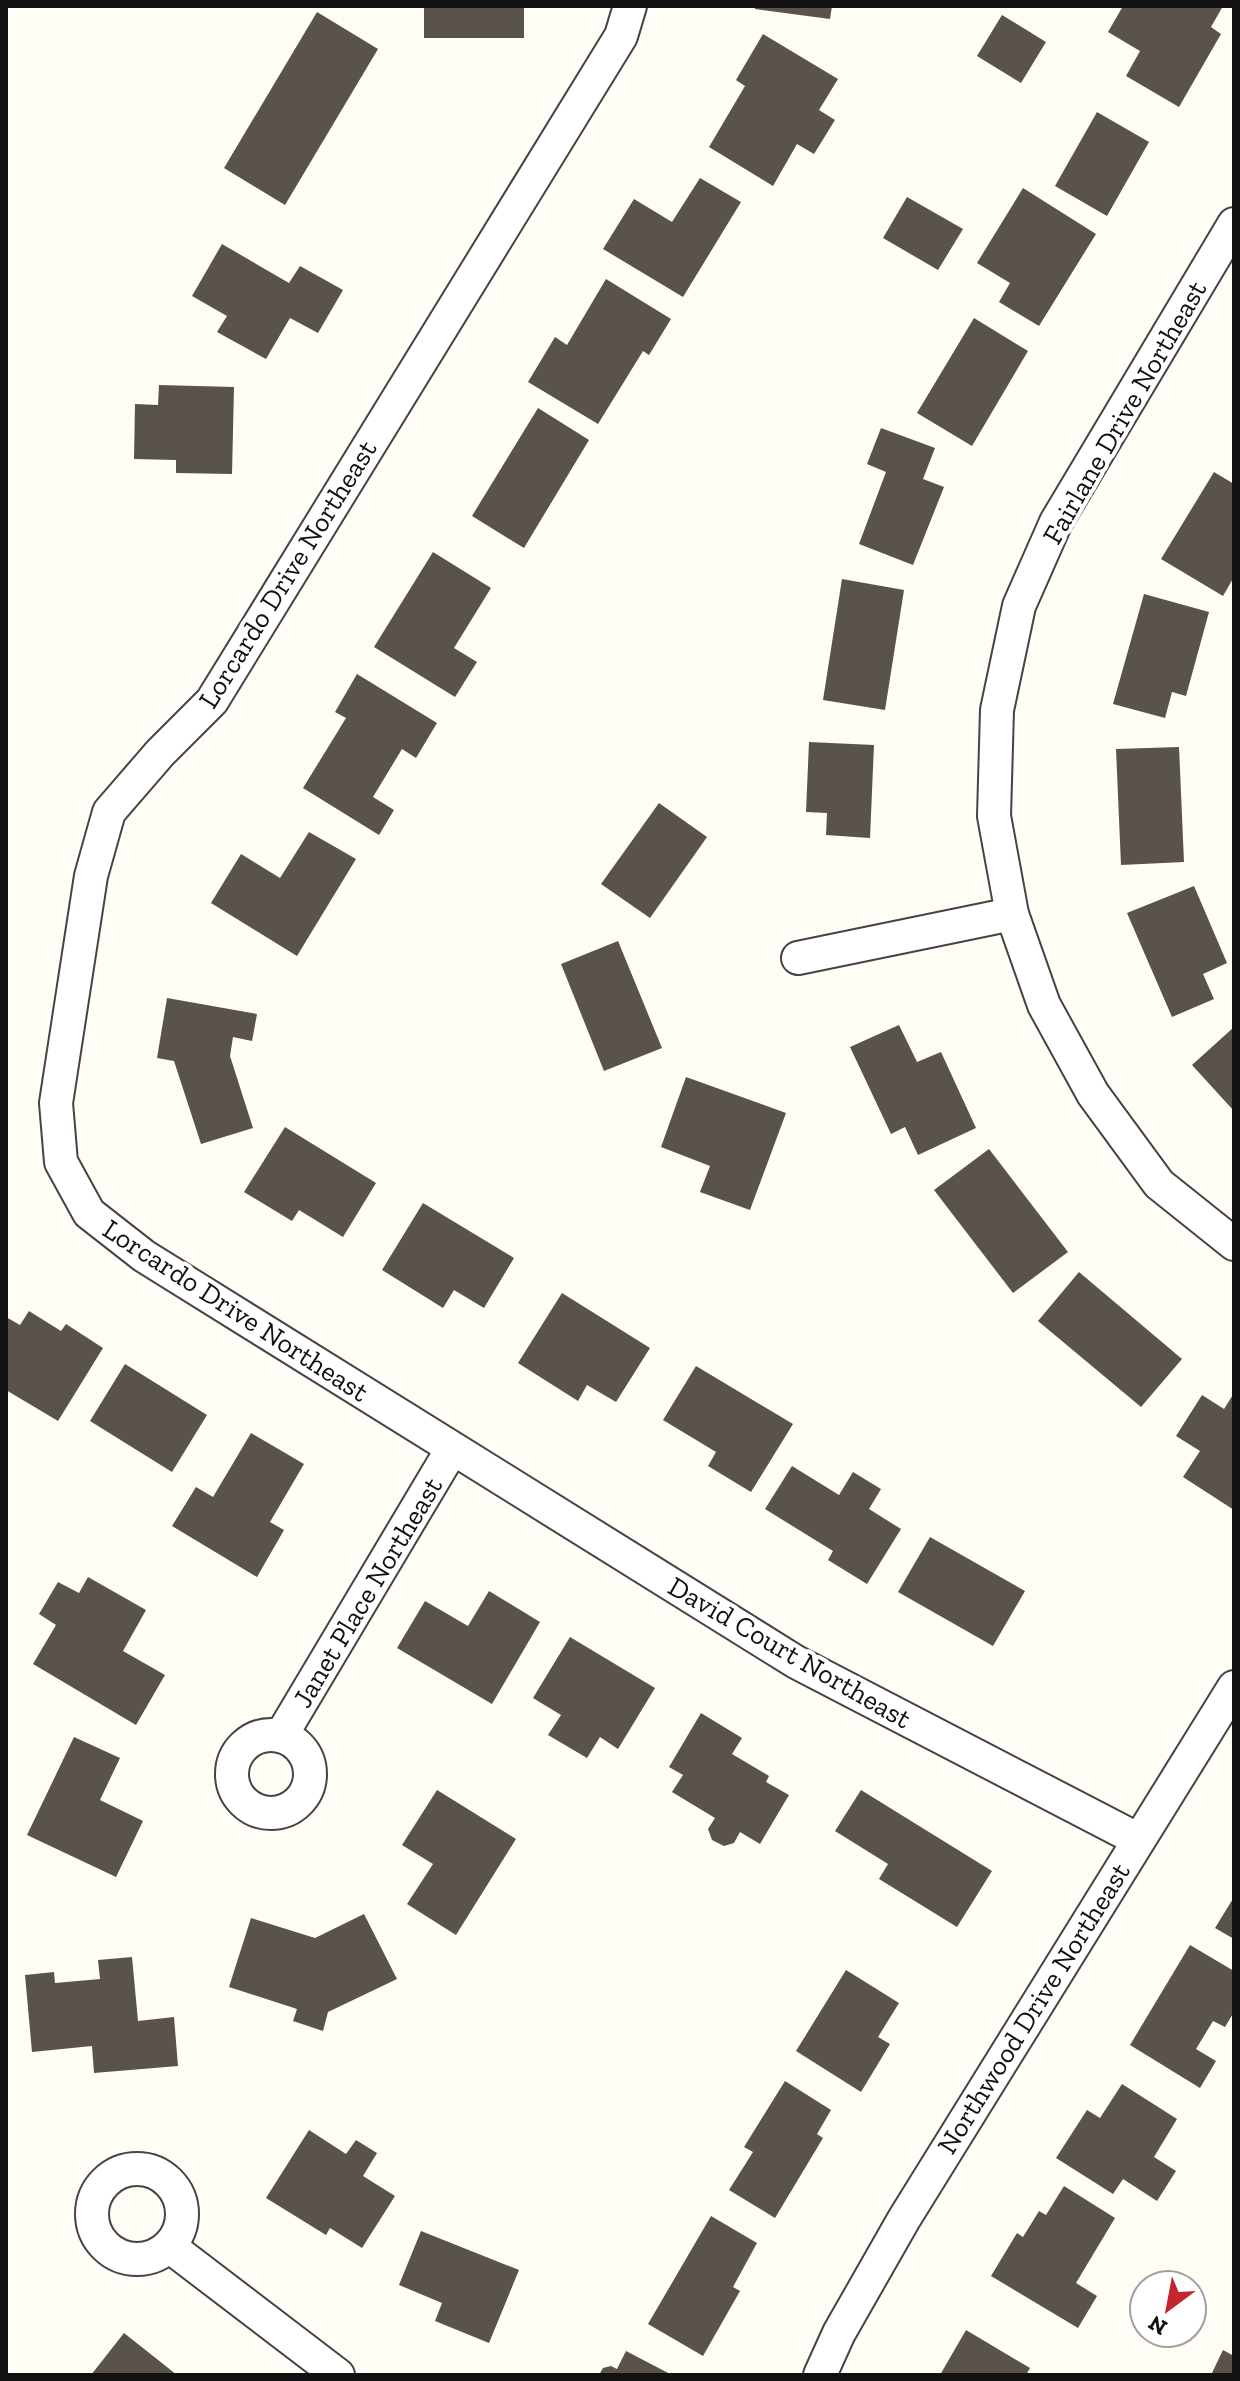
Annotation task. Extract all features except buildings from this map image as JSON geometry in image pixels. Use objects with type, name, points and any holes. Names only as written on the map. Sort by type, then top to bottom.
[{"type":"street","name":"Lorcardo Drive Northeast","points":[[452,1449],[144,1256],[89,1213],[61,1162],[56,1103],[91,876],[109,812],[160,753],[212,701],[621,36],[630,6]]},
{"type":"street","name":"Fairlane Drive Northeast","points":[[1234,224],[1056,522],[1019,606],[997,710],[994,816],[1012,914],[1044,1005],[1093,1094],[1159,1184],[1234,1244]]},
{"type":"street","points":[[798,958],[1012,914]]},
{"type":"street","name":"Janet Place Northeast","points":[[281,1736],[452,1449]]},
{"type":"street","name":"David Court Northeast","points":[[452,1449],[796,1662],[1137,1839]]},
{"type":"street","name":"Northwood Drive Northeast","points":[[820,2375],[839,2333],[904,2219],[1234,1687]]},
{"type":"street","points":[[169,2246],[338,2375]]}]
